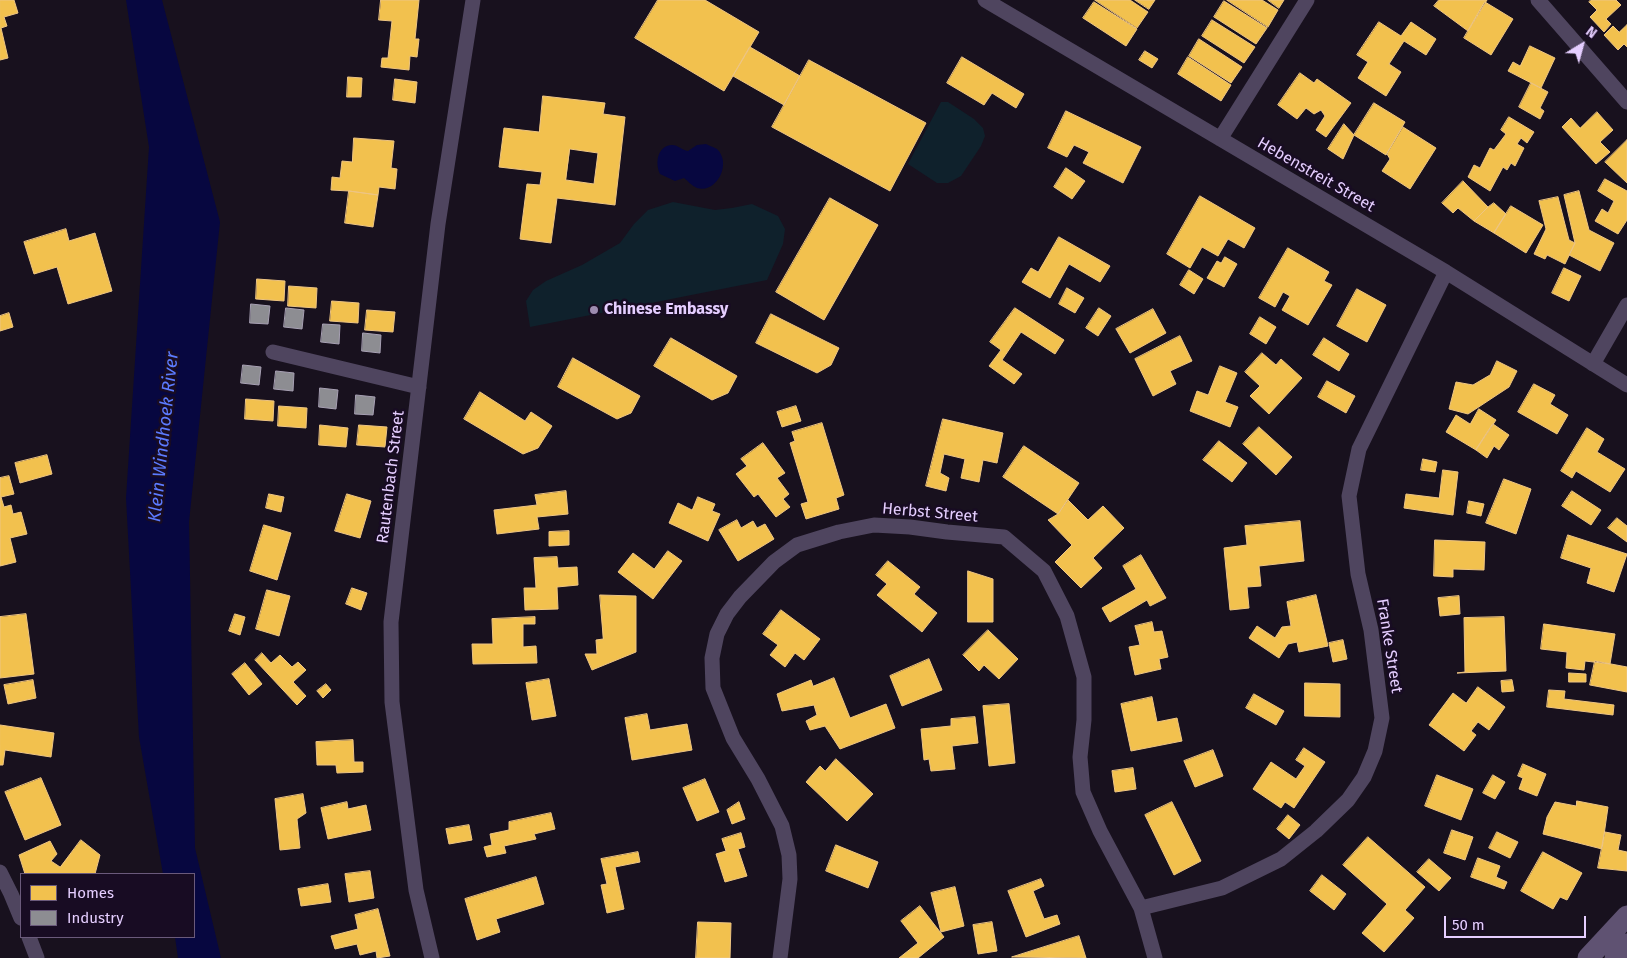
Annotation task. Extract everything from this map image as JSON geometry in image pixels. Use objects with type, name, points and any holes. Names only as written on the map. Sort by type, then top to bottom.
[{"type":"street","name":"Rautenbach Street","points":[[432,958],[416,890],[392,702],[391,622],[438,224],[473,0]]},
{"type":"street","name":"Hebenstreit Street","points":[[984,0],[1446,272],[1627,385]]},
{"type":"street","points":[[1220,139],[1307,0]]},
{"type":"street","points":[[1538,0],[1627,102]]},
{"type":"street","name":"Franke Street","points":[[1140,908],[1222,888],[1281,859],[1316,831],[1348,800],[1364,777],[1375,751],[1382,718],[1371,630],[1358,574],[1349,496],[1360,449],[1446,272]]},
{"type":"street","points":[[1593,364],[1627,305]]},
{"type":"street","points":[[273,352],[419,387]]},
{"type":"street","name":"Herbst Street","points":[[780,958],[790,879],[789,855],[782,826],[758,779],[733,738],[713,688],[712,658],[717,634],[727,614],[740,597],[774,562],[797,544],[839,532],[874,526],[910,527],[1004,537],[1044,571],[1067,616],[1084,677],[1084,720],[1080,757],[1083,792],[1100,831],[1140,908],[1156,958]]},
{"type":"street","points":[[0,872],[12,894],[20,915]]},
{"type":"street","points":[[1588,958],[1627,916]]},
{"type":"street","points":[[29,938],[37,958]]},
{"type":"street","points":[[1615,958],[1627,944]]},
{"type":"shaded area","points":[[941,102],[948,102],[974,119],[983,128],[985,136],[981,146],[961,176],[948,183],[937,183],[908,164]]},
{"type":"shaded area","points":[[673,202],[715,210],[752,204],[778,216],[785,229],[783,244],[767,280],[530,327],[526,301],[533,290],[546,281],[582,265],[620,243],[634,224],[648,210]]},
{"type":"water","name":"Klein Windhoek River","points":[[126,0],[162,0],[220,222],[189,522],[195,848],[221,958],[178,958],[175,938],[195,938],[195,873],[163,873],[139,737],[126,498],[149,147]]},
{"type":"water","points":[[706,144],[717,149],[723,162],[720,176],[711,186],[704,189],[697,188],[684,178],[675,181],[660,174],[658,160],[663,148],[674,145],[688,151],[697,145]]},
{"type":"building: Homes","points":[[0,0],[14,0],[18,13],[4,17],[7,26],[1,28],[8,58],[0,60]]},
{"type":"building: Homes","points":[[381,0],[419,0],[415,39],[419,39],[417,57],[410,56],[409,70],[381,67],[382,58],[388,58],[392,21],[379,20]]},
{"type":"building: Homes","points":[[658,0],[705,0],[759,32],[724,91],[635,38]]},
{"type":"building: Homes","points":[[1095,0],[1130,0],[1148,12],[1137,28]]},
{"type":"building: Homes","points":[[1135,0],[1155,0],[1149,9]]},
{"type":"building: Homes","points":[[1227,0],[1262,0],[1278,10],[1268,27]]},
{"type":"building: Homes","points":[[1268,0],[1284,0],[1279,8]]},
{"type":"building: Homes","points":[[1439,0],[1487,0],[1468,31],[1434,6]]},
{"type":"building: Homes","points":[[1591,0],[1616,0],[1621,5],[1606,19],[1611,24],[1604,32],[1590,17],[1597,10],[1589,2]]},
{"type":"building: Homes","points":[[1224,1],[1267,28],[1256,44],[1214,17]]},
{"type":"building: Homes","points":[[1094,2],[1137,29],[1126,46],[1083,18]]},
{"type":"building: Homes","points":[[1485,2],[1513,19],[1491,55],[1464,38]]},
{"type":"building: Homes","points":[[1212,20],[1255,47],[1244,63],[1202,36]]},
{"type":"building: Homes","points":[[1379,22],[1401,36],[1411,22],[1436,39],[1426,55],[1404,41],[1389,64],[1401,72],[1386,96],[1358,78],[1368,62],[1357,55]]},
{"type":"building: Homes","points":[[1627,25],[1627,47],[1624,44],[1618,50],[1604,35],[1613,26],[1619,32]]},
{"type":"building: Homes","points":[[1199,39],[1242,67],[1231,83],[1189,56]]},
{"type":"building: Homes","points":[[1530,46],[1555,58],[1541,88],[1508,71],[1513,62],[1520,66]]},
{"type":"building: Homes","points":[[750,47],[800,76],[784,105],[733,76]]},
{"type":"building: Homes","points":[[1145,51],[1158,59],[1152,68],[1139,60]]},
{"type":"building: Homes","points":[[962,57],[1024,94],[1016,108],[992,93],[984,105],[947,83]]},
{"type":"building: Homes","points":[[1188,57],[1231,85],[1221,101],[1178,74]]},
{"type":"building: Homes","points":[[809,60],[926,123],[890,191],[772,127]]},
{"type":"building: Homes","points":[[1300,73],[1314,83],[1317,79],[1351,103],[1326,137],[1316,130],[1325,116],[1321,110],[1314,114],[1306,108],[1297,119],[1278,105]]},
{"type":"building: Homes","points":[[348,77],[362,78],[361,97],[347,97]]},
{"type":"building: Homes","points":[[395,79],[417,82],[415,103],[393,100]]},
{"type":"building: Homes","points":[[1531,83],[1548,92],[1540,108],[1544,111],[1540,119],[1519,107]]},
{"type":"building: Homes","points":[[543,96],[605,103],[603,114],[625,117],[615,205],[557,198],[551,243],[520,239],[527,184],[540,185],[542,172],[499,167],[504,128],[539,132]],"holes":[[[570,149],[598,153],[594,184],[566,180]]]},
{"type":"building: Homes","points":[[1374,103],[1405,122],[1386,155],[1354,135]]},
{"type":"building: Homes","points":[[1066,111],[1141,147],[1123,183],[1083,163],[1089,152],[1074,145],[1067,157],[1048,148]]},
{"type":"building: Homes","points":[[1597,112],[1613,130],[1600,142],[1610,152],[1596,164],[1562,127],[1571,118],[1580,128]]},
{"type":"building: Homes","points":[[1509,117],[1534,132],[1527,143],[1521,138],[1517,144],[1524,148],[1515,166],[1511,163],[1507,170],[1503,167],[1490,191],[1468,177],[1474,165],[1480,168],[1490,148],[1494,150],[1506,134],[1501,130]]},
{"type":"building: Homes","points":[[1344,124],[1354,135],[1343,159],[1328,149]]},
{"type":"building: Homes","points":[[1403,127],[1436,148],[1410,189],[1382,171],[1390,159],[1387,154]]},
{"type":"building: Homes","points":[[354,138],[394,141],[391,168],[397,169],[395,189],[379,187],[378,195],[331,190],[332,177],[340,178],[342,161],[352,162]]},
{"type":"building: Homes","points":[[1627,140],[1627,183],[1605,162]]},
{"type":"building: Homes","points":[[1066,168],[1085,181],[1072,199],[1054,187]]},
{"type":"building: Homes","points":[[1605,179],[1627,191],[1627,220],[1618,234],[1595,221],[1602,209],[1608,213],[1614,201],[1598,191]]},
{"type":"building: Homes","points":[[1463,181],[1488,207],[1474,221],[1458,208],[1453,213],[1442,203]]},
{"type":"building: Homes","points":[[349,191],[378,195],[373,227],[345,223]]},
{"type":"building: Homes","points":[[1579,191],[1589,230],[1614,243],[1600,271],[1569,255],[1575,243],[1564,195]]},
{"type":"building: Homes","points":[[1200,196],[1255,228],[1244,248],[1228,239],[1218,256],[1202,247],[1190,268],[1167,254]]},
{"type":"building: Homes","points":[[1558,197],[1569,240],[1575,243],[1565,264],[1547,255],[1545,259],[1534,254],[1546,229],[1539,201]]},
{"type":"building: Homes","points":[[830,198],[878,225],[824,320],[776,292]]},
{"type":"building: Homes","points":[[1494,203],[1506,214],[1494,233],[1474,221]]},
{"type":"building: Homes","points":[[1511,206],[1543,225],[1526,253],[1494,233]]},
{"type":"building: Homes","points":[[66,229],[69,241],[95,233],[112,291],[68,304],[57,267],[34,274],[24,242]]},
{"type":"building: Homes","points":[[1059,237],[1110,266],[1100,282],[1069,264],[1050,298],[1022,282],[1031,268],[1038,272]]},
{"type":"building: Homes","points":[[1288,248],[1329,272],[1324,281],[1332,285],[1308,325],[1282,310],[1290,296],[1283,292],[1275,307],[1259,298]]},
{"type":"building: Homes","points":[[1225,257],[1237,264],[1224,287],[1207,278],[1217,261],[1221,263]]},
{"type":"building: Homes","points":[[1564,268],[1581,276],[1569,301],[1552,293]]},
{"type":"building: Homes","points":[[1189,270],[1203,279],[1194,294],[1180,285]]},
{"type":"building: Homes","points":[[257,279],[285,281],[284,301],[256,299]]},
{"type":"building: Homes","points":[[289,286],[317,288],[316,308],[288,306]]},
{"type":"building: Homes","points":[[1067,288],[1084,298],[1075,313],[1059,304]]},
{"type":"building: Homes","points":[[1357,289],[1386,305],[1367,342],[1337,326]]},
{"type":"building: Homes","points":[[332,301],[359,303],[358,323],[330,321]]},
{"type":"building: Homes","points":[[1015,308],[1064,340],[1055,354],[1021,332],[1002,360],[1022,374],[1014,384],[989,366],[1001,350],[990,342]]},
{"type":"building: Homes","points":[[1099,308],[1111,316],[1098,336],[1086,328]]},
{"type":"building: Homes","points":[[1153,309],[1166,333],[1130,353],[1116,329]]},
{"type":"building: Homes","points":[[367,310],[395,312],[393,332],[365,330]]},
{"type":"building: Homes","points":[[9,313],[13,327],[0,331],[0,316]]},
{"type":"building: Homes","points":[[771,314],[839,348],[831,365],[817,373],[756,343]]},
{"type":"building: Homes","points":[[1260,317],[1276,327],[1266,344],[1250,334]]},
{"type":"building: Homes","points":[[1180,336],[1192,361],[1170,371],[1176,384],[1153,396],[1135,359]]},
{"type":"building: Homes","points":[[671,338],[737,376],[728,393],[712,400],[654,366]]},
{"type":"building: Homes","points":[[1324,338],[1349,354],[1339,371],[1313,355]]},
{"type":"building: Homes","points":[[1262,353],[1276,365],[1281,359],[1302,378],[1269,414],[1250,396],[1260,386],[1245,372]]},
{"type":"building: Homes","points":[[573,358],[640,396],[631,413],[617,419],[558,387]]},
{"type":"building: Homes","points":[[1497,361],[1517,371],[1509,387],[1468,414],[1449,409],[1456,382],[1473,385],[1490,375]]},
{"type":"building: Homes","points":[[1220,366],[1237,373],[1225,402],[1238,407],[1230,427],[1190,411],[1197,391],[1208,395]]},
{"type":"building: Homes","points":[[1327,381],[1355,396],[1346,413],[1318,397]]},
{"type":"building: Homes","points":[[1534,384],[1555,395],[1550,404],[1568,415],[1557,434],[1518,412]]},
{"type":"building: Homes","points":[[480,392],[525,421],[531,412],[552,426],[538,448],[523,454],[464,419]]},
{"type":"building: Homes","points":[[246,399],[274,401],[273,421],[245,419]]},
{"type":"building: Homes","points":[[279,406],[307,408],[306,428],[278,426]]},
{"type":"building: Homes","points":[[796,406],[801,421],[782,427],[777,412]]},
{"type":"building: Homes","points":[[1479,409],[1496,420],[1476,450],[1446,432],[1456,415],[1470,424]]},
{"type":"building: Homes","points":[[943,419],[1003,433],[997,463],[983,460],[979,482],[961,478],[965,459],[944,454],[940,473],[949,478],[946,491],[926,486]]},
{"type":"building: Homes","points":[[822,423],[844,495],[836,498],[839,509],[806,519],[801,504],[808,502],[790,443],[795,441],[792,432]]},
{"type":"building: Homes","points":[[1493,424],[1509,435],[1499,450],[1494,446],[1487,458],[1476,450]]},
{"type":"building: Homes","points":[[320,425],[348,428],[346,447],[319,445]]},
{"type":"building: Homes","points":[[359,425],[387,427],[385,447],[357,445]]},
{"type":"building: Homes","points":[[1259,427],[1292,457],[1276,475],[1243,444]]},
{"type":"building: Homes","points":[[1587,428],[1604,439],[1597,452],[1625,469],[1610,492],[1576,471],[1572,478],[1561,471]]},
{"type":"building: Homes","points":[[1219,441],[1247,463],[1232,482],[1203,460]]},
{"type":"building: Homes","points":[[763,443],[785,473],[777,478],[789,494],[783,499],[790,507],[776,517],[758,494],[754,497],[736,474],[747,466],[741,459]]},
{"type":"building: Homes","points":[[1024,446],[1079,483],[1058,514],[1003,477]]},
{"type":"building: Homes","points":[[47,455],[52,474],[20,483],[15,463]]},
{"type":"building: Homes","points":[[1423,459],[1437,462],[1435,472],[1421,470]]},
{"type":"building: Homes","points":[[1443,470],[1458,472],[1453,515],[1404,508],[1406,494],[1439,498]]},
{"type":"building: Homes","points":[[9,476],[14,494],[1,497],[4,507],[11,505],[13,514],[21,512],[27,534],[10,538],[16,562],[0,566],[0,478]]},
{"type":"building: Homes","points":[[1504,479],[1531,489],[1516,534],[1486,523]]},
{"type":"building: Homes","points":[[566,491],[568,514],[537,517],[539,529],[497,534],[494,510],[537,505],[535,495]]},
{"type":"building: Homes","points":[[1572,491],[1601,510],[1591,525],[1562,506]]},
{"type":"building: Homes","points":[[269,494],[284,497],[281,512],[266,508]]},
{"type":"building: Homes","points":[[347,494],[371,501],[360,538],[335,531]]},
{"type":"building: Homes","points":[[698,497],[715,504],[712,511],[720,514],[708,541],[669,523],[678,503],[692,510]]},
{"type":"building: Homes","points":[[1068,500],[1088,520],[1103,506],[1124,528],[1093,558],[1102,568],[1081,588],[1055,562],[1072,545],[1048,520],[1058,514]]},
{"type":"building: Homes","points":[[1469,501],[1484,504],[1481,516],[1467,513]]},
{"type":"building: Homes","points":[[1617,518],[1627,526],[1627,542],[1608,528]]},
{"type":"building: Homes","points":[[737,520],[741,528],[753,521],[757,528],[765,524],[774,539],[738,561],[719,530]]},
{"type":"building: Homes","points":[[1300,521],[1304,561],[1259,566],[1261,586],[1247,587],[1249,608],[1230,610],[1224,548],[1247,545],[1245,526]]},
{"type":"building: Homes","points":[[264,525],[291,533],[277,580],[250,571]]},
{"type":"building: Homes","points":[[569,531],[569,545],[549,546],[549,532]]},
{"type":"building: Homes","points":[[1568,535],[1627,554],[1614,592],[1587,583],[1591,568],[1561,558]]},
{"type":"building: Homes","points":[[1435,540],[1485,542],[1484,570],[1453,569],[1453,577],[1434,576]]},
{"type":"building: Homes","points":[[668,551],[682,561],[653,599],[618,572],[633,553],[654,569]]},
{"type":"building: Homes","points":[[1141,555],[1166,598],[1150,606],[1147,600],[1110,622],[1102,608],[1136,589],[1123,566]]},
{"type":"building: Homes","points":[[557,557],[558,568],[577,567],[578,585],[557,587],[558,609],[525,610],[524,588],[536,588],[534,558]]},
{"type":"building: Homes","points":[[888,561],[920,587],[914,594],[937,613],[922,632],[877,595],[887,584],[876,575]]},
{"type":"building: Homes","points":[[968,571],[993,579],[993,622],[968,622]]},
{"type":"building: Homes","points":[[352,588],[367,593],[361,610],[346,604]]},
{"type":"building: Homes","points":[[267,590],[290,596],[279,636],[256,629]]},
{"type":"building: Homes","points":[[600,595],[636,596],[636,652],[592,670],[585,654],[597,654],[596,640],[603,639]]},
{"type":"building: Homes","points":[[1316,595],[1328,646],[1299,652],[1297,642],[1288,644],[1279,658],[1249,638],[1257,626],[1275,638],[1282,627],[1291,626],[1287,602]]},
{"type":"building: Homes","points":[[1459,596],[1460,614],[1440,616],[1438,598]]},
{"type":"building: Homes","points":[[781,610],[820,639],[804,660],[795,653],[785,667],[770,655],[778,645],[763,634]]},
{"type":"building: Homes","points":[[26,614],[34,674],[0,678],[0,617]]},
{"type":"building: Homes","points":[[235,614],[245,617],[240,635],[229,631]]},
{"type":"building: Homes","points":[[535,617],[535,624],[523,624],[523,647],[536,646],[537,663],[473,664],[472,644],[493,644],[492,619]]},
{"type":"building: Homes","points":[[1504,617],[1506,671],[1457,673],[1465,672],[1464,618]]},
{"type":"building: Homes","points":[[1152,622],[1154,632],[1162,631],[1168,657],[1159,659],[1161,669],[1135,675],[1129,647],[1140,645],[1135,626]]},
{"type":"building: Homes","points":[[1544,624],[1615,634],[1610,664],[1585,661],[1584,670],[1566,668],[1567,652],[1541,649]]},
{"type":"building: Homes","points":[[988,630],[1018,659],[999,679],[984,665],[979,671],[963,655]]},
{"type":"building: Homes","points":[[1343,640],[1347,659],[1333,662],[1329,643]]},
{"type":"building: Homes","points":[[262,653],[271,663],[280,655],[292,667],[298,662],[306,670],[293,682],[306,696],[297,705],[255,660]]},
{"type":"building: Homes","points":[[929,659],[942,690],[902,706],[890,676]]},
{"type":"building: Homes","points":[[1595,661],[1627,667],[1627,692],[1590,685]]},
{"type":"building: Homes","points":[[245,663],[262,684],[249,695],[232,674]]},
{"type":"building: Homes","points":[[1569,673],[1586,674],[1586,682],[1569,682]]},
{"type":"building: Homes","points":[[834,678],[850,718],[886,704],[895,728],[840,749],[825,726],[810,730],[806,721],[817,715],[814,705],[782,711],[777,694],[811,680],[813,686]]},
{"type":"building: Homes","points":[[549,679],[556,716],[532,720],[526,683]]},
{"type":"building: Homes","points":[[33,680],[36,698],[8,704],[4,685]]},
{"type":"building: Homes","points":[[1512,680],[1514,691],[1502,692],[1501,681]]},
{"type":"building: Homes","points":[[1305,683],[1340,684],[1340,717],[1305,716]]},
{"type":"building: Homes","points":[[326,684],[331,690],[323,698],[317,691]]},
{"type":"building: Homes","points":[[1478,687],[1505,707],[1489,730],[1478,722],[1471,731],[1476,735],[1464,751],[1429,725],[1453,693],[1466,703]]},
{"type":"building: Homes","points":[[1549,690],[1565,691],[1564,699],[1614,705],[1613,715],[1547,707]]},
{"type":"building: Homes","points":[[1254,694],[1284,711],[1276,725],[1246,708]]},
{"type":"building: Homes","points":[[1152,697],[1157,722],[1177,718],[1182,741],[1131,751],[1121,704]]},
{"type":"building: Homes","points":[[1009,704],[1015,763],[989,766],[983,706]]},
{"type":"building: Homes","points":[[647,714],[650,730],[687,724],[692,750],[632,760],[625,718]]},
{"type":"building: Homes","points":[[975,717],[978,743],[952,746],[955,769],[931,771],[929,759],[924,760],[921,729],[951,726],[951,719]]},
{"type":"building: Homes","points":[[0,725],[54,733],[51,757],[5,750],[3,765],[0,765]]},
{"type":"building: Homes","points":[[353,740],[354,762],[363,762],[363,772],[337,773],[336,765],[317,765],[316,742]]},
{"type":"building: Homes","points":[[1304,748],[1325,762],[1294,808],[1285,802],[1281,808],[1253,789],[1271,762],[1296,779],[1305,766],[1296,760]]},
{"type":"building: Homes","points":[[1213,750],[1223,776],[1195,787],[1184,761]]},
{"type":"building: Homes","points":[[836,759],[873,794],[847,821],[806,782],[820,766],[825,771]]},
{"type":"building: Homes","points":[[1523,764],[1546,774],[1537,796],[1519,789],[1523,778],[1518,776]]},
{"type":"building: Homes","points":[[1133,768],[1136,789],[1115,792],[1112,771]]},
{"type":"building: Homes","points":[[1437,775],[1473,789],[1461,820],[1425,806]]},
{"type":"building: Homes","points":[[1493,775],[1505,782],[1495,799],[1483,793]]},
{"type":"building: Homes","points":[[41,778],[61,825],[25,840],[5,792]]},
{"type":"building: Homes","points":[[705,779],[719,812],[697,821],[683,788]]},
{"type":"building: Homes","points":[[303,794],[306,813],[297,819],[300,848],[280,850],[275,799]]},
{"type":"building: Homes","points":[[1577,801],[1608,807],[1602,849],[1543,834],[1547,817],[1555,802],[1576,806]]},
{"type":"building: Homes","points":[[347,802],[348,809],[366,805],[371,830],[328,839],[321,808]]},
{"type":"building: Homes","points":[[739,802],[745,819],[732,824],[727,810]]},
{"type":"building: Homes","points":[[1172,802],[1201,861],[1174,875],[1145,815]]},
{"type":"building: Homes","points":[[551,813],[555,829],[534,834],[536,839],[504,846],[506,853],[487,857],[484,847],[492,845],[490,834],[509,830],[509,822]]},
{"type":"building: Homes","points":[[1288,815],[1300,825],[1289,839],[1277,829]]},
{"type":"building: Homes","points":[[469,825],[472,840],[449,844],[446,829]]},
{"type":"building: Homes","points":[[1452,830],[1473,837],[1465,860],[1444,853]]},
{"type":"building: Homes","points":[[1497,832],[1518,842],[1510,858],[1489,848]]},
{"type":"building: Homes","points":[[1605,832],[1621,835],[1618,850],[1627,852],[1627,871],[1598,868]]},
{"type":"building: Homes","points":[[741,833],[745,847],[738,849],[747,876],[725,882],[716,854],[726,851],[722,839]]},
{"type":"building: Homes","points":[[1368,837],[1425,887],[1405,910],[1414,918],[1384,952],[1362,933],[1387,904],[1343,865]]},
{"type":"building: Homes","points":[[81,840],[100,855],[95,873],[25,873],[19,855],[50,841],[57,854],[51,861],[60,867]]},
{"type":"building: Homes","points":[[836,845],[878,862],[868,888],[826,871]]},
{"type":"building: Homes","points":[[638,852],[640,862],[615,867],[624,909],[607,913],[601,885],[607,884],[601,859]]},
{"type":"building: Homes","points":[[1543,852],[1582,873],[1567,900],[1560,897],[1553,909],[1521,891]]},
{"type":"building: Homes","points":[[1478,858],[1500,866],[1496,877],[1507,882],[1504,889],[1471,877]]},
{"type":"building: Homes","points":[[1429,859],[1451,878],[1439,891],[1417,872]]},
{"type":"building: Homes","points":[[370,871],[374,898],[349,902],[345,874]]},
{"type":"building: Homes","points":[[1322,875],[1346,894],[1334,910],[1310,891]]},
{"type":"building: Homes","points":[[536,877],[544,904],[496,919],[500,932],[477,940],[465,899]]},
{"type":"building: Homes","points":[[1041,879],[1044,886],[1033,891],[1044,919],[1057,915],[1060,924],[1026,937],[1008,891]]},
{"type":"building: Homes","points":[[328,884],[331,902],[301,906],[298,889]]},
{"type":"building: Homes","points":[[955,887],[964,926],[941,932],[931,893]]},
{"type":"building: Homes","points":[[920,906],[944,937],[918,958],[899,958],[918,943],[901,921]]},
{"type":"building: Homes","points":[[378,909],[390,956],[377,958],[376,951],[360,955],[357,944],[335,949],[331,936],[358,929],[355,915]]},
{"type":"building: Homes","points":[[698,922],[731,923],[730,958],[696,958]]},
{"type":"building: Homes","points":[[992,922],[997,951],[978,954],[973,925]]},
{"type":"building: Homes","points":[[1079,936],[1086,958],[1012,957]]},
{"type":"building: Industry","points":[[251,304],[270,306],[268,324],[250,323]]},
{"type":"building: Industry","points":[[286,308],[304,310],[302,329],[284,327]]},
{"type":"building: Industry","points":[[323,324],[340,325],[339,344],[321,342]]},
{"type":"building: Industry","points":[[363,333],[381,335],[380,353],[362,351]]},
{"type":"building: Industry","points":[[243,365],[261,367],[259,385],[241,383]]},
{"type":"building: Industry","points":[[276,371],[294,373],[293,391],[274,389]]},
{"type":"building: Industry","points":[[320,388],[338,390],[336,409],[319,407]]},
{"type":"building: Industry","points":[[356,395],[375,397],[373,415],[355,414]]},
{"type":"place","name":"Chinese Embassy","points":[[594,310]]}]
